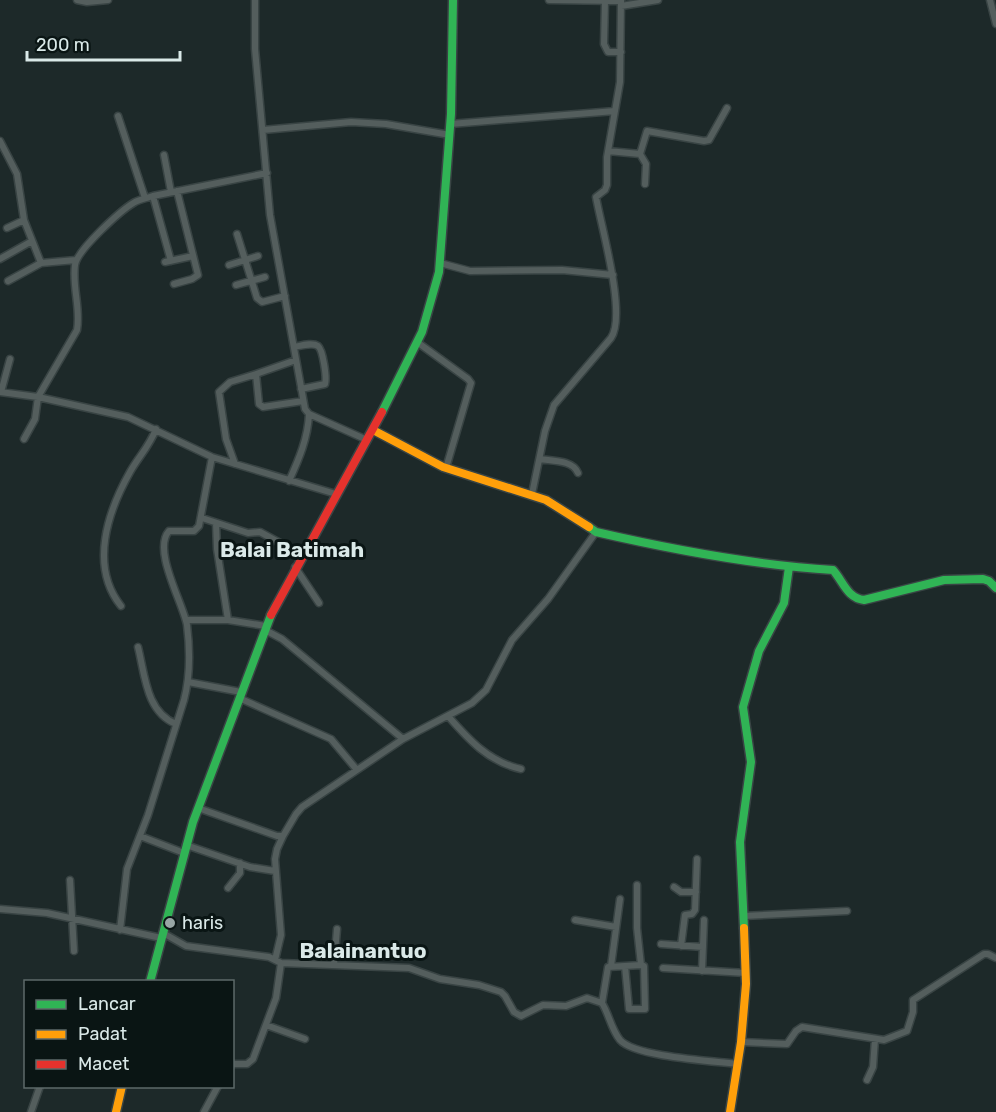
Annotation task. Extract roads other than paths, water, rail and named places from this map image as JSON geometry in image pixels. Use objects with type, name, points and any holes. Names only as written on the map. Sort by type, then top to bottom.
[{"type":"street","points":[[77,0],[108,0]]},
{"type":"street","points":[[255,0],[255,49],[270,215],[303,401],[309,414],[367,440]]},
{"type":"street","points":[[150,980],[198,808],[266,628],[302,555],[373,430],[417,342],[434,292],[440,263],[450,135],[453,0]]},
{"type":"street","points":[[549,0],[621,2],[658,0]]},
{"type":"street","points":[[990,0],[996,24]]},
{"type":"street","points":[[606,1],[604,44],[608,52],[621,52]]},
{"type":"street","points":[[532,494],[547,422],[554,405],[615,332],[612,276],[596,197],[607,187],[608,151],[620,82],[621,2]]},
{"type":"street","points":[[645,184],[646,164],[640,154],[647,131],[709,140],[727,108]]},
{"type":"street","points":[[450,124],[615,111]]},
{"type":"street","points":[[118,116],[145,198]]},
{"type":"street","points":[[263,129],[351,122],[386,124],[450,135]]},
{"type":"street","points":[[0,141],[17,174],[24,220],[41,263]]},
{"type":"street","points":[[608,151],[640,154]]},
{"type":"street","points":[[164,155],[198,272],[196,277],[174,284]]},
{"type":"street","points":[[24,439],[35,419],[38,397],[77,330],[78,318],[74,286],[76,260],[81,251],[122,212],[145,198],[267,173]]},
{"type":"street","points":[[153,196],[168,261],[193,256]]},
{"type":"street","points":[[7,228],[24,220]]},
{"type":"street","points":[[237,234],[257,298],[260,301],[285,296]]},
{"type":"street","points":[[0,259],[32,241]]},
{"type":"street","points":[[228,264],[258,256]]},
{"type":"street","points":[[8,281],[41,263],[76,260]]},
{"type":"street","points":[[440,263],[470,271],[561,270],[612,276]]},
{"type":"street","points":[[236,285],[265,277]]},
{"type":"street","points":[[417,342],[471,383],[446,468]]},
{"type":"street","points":[[294,347],[318,346],[326,377],[325,384],[321,386],[301,389]]},
{"type":"street","points":[[10,359],[0,392],[38,397],[128,417],[213,457],[289,482],[336,494]]},
{"type":"street","points":[[235,464],[226,438],[219,392],[230,382],[296,360]]},
{"type":"street","points":[[256,374],[261,406],[303,401]]},
{"type":"street","points":[[289,482],[308,429],[309,414]]},
{"type":"street","points":[[121,606],[114,597],[106,568],[103,549],[106,530],[112,509],[129,474],[149,445],[156,429]]},
{"type":"street","points":[[373,430],[446,468],[532,494],[555,505],[596,532],[681,551],[789,567],[833,570],[850,596],[860,600],[944,580],[982,579],[989,581],[996,588]]},
{"type":"street","points":[[120,930],[125,874],[140,836],[188,682],[186,620],[170,575],[164,542],[166,534],[171,530],[196,530],[202,518],[213,457]]},
{"type":"street","points":[[540,459],[574,466],[578,473]]},
{"type":"street","points":[[202,518],[249,534],[260,532],[302,555]]},
{"type":"street","points":[[216,523],[217,549],[228,620]]},
{"type":"street","points":[[234,1064],[252,1062],[278,989],[281,935],[276,871],[277,849],[298,810],[403,739],[481,696],[512,640],[548,599],[596,532]]},
{"type":"street","points":[[296,567],[320,603]]},
{"type":"street","points":[[730,1112],[741,1042],[746,973],[740,842],[751,762],[743,707],[759,651],[784,603],[789,567]]},
{"type":"street","points":[[186,620],[228,620],[266,628],[403,739]]},
{"type":"street","points":[[138,647],[144,678],[151,698],[165,720],[176,724]]},
{"type":"street","points":[[188,682],[240,695],[332,739],[357,770]]},
{"type":"street","points":[[448,716],[467,739],[481,750],[498,761],[521,769]]},
{"type":"street","points":[[198,808],[277,836],[283,836]]},
{"type":"street","points":[[140,836],[276,871]]},
{"type":"street","points":[[681,946],[685,915],[692,914],[695,910],[697,859]]},
{"type":"street","points":[[228,888],[240,873],[240,863]]},
{"type":"street","points":[[70,879],[74,951]]},
{"type":"street","points":[[625,966],[629,1009],[646,1008],[644,966],[641,965],[637,928],[638,885]]},
{"type":"street","points":[[674,886],[681,892],[696,892]]},
{"type":"street","points":[[620,899],[611,966],[607,969],[602,1003],[616,1034],[628,1047],[643,1052],[738,1064]]},
{"type":"street","points":[[0,909],[47,914],[120,930],[162,935],[186,946],[269,957],[278,961],[399,966],[432,977],[479,985],[501,992],[515,1013],[521,1016],[543,1005],[566,1006],[587,998],[602,1003]]},
{"type":"street","points":[[743,916],[847,911]]},
{"type":"street","points":[[575,920],[616,927]]},
{"type":"street","points":[[702,971],[704,920]]},
{"type":"street","points":[[334,965],[337,929]]},
{"type":"street","points":[[661,944],[703,947]]},
{"type":"street","points":[[741,1042],[786,1044],[802,1027],[888,1040],[905,1033],[913,1012],[914,1000],[986,954],[996,958]]},
{"type":"street","points":[[611,966],[641,965]]},
{"type":"street","points":[[663,968],[746,973]]},
{"type":"street","points":[[266,1025],[305,1039]]},
{"type":"street","points":[[867,1080],[873,1067],[875,1039]]},
{"type":"street","points":[[31,1112],[39,1088]]},
{"type":"street","points":[[116,1112],[122,1088]]},
{"type":"street","points":[[204,1112],[217,1088]]},
{"type":"place","name":"haris","points":[[170,923]]},
{"type":"district","name":"Balai Batimah","points":[[292,549]]},
{"type":"district","name":"Balainantuo","points":[[363,950]]}]
